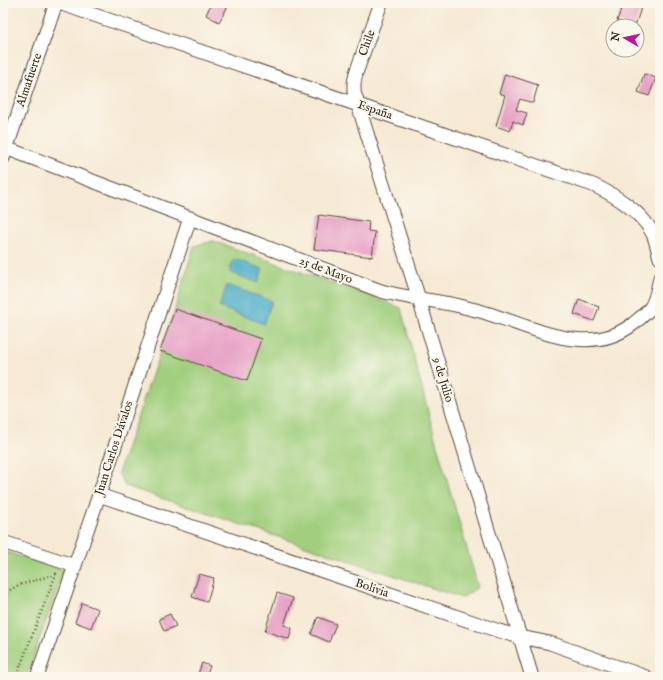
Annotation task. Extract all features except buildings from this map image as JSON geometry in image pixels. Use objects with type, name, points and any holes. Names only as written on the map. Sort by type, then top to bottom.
[{"type":"street","name":"Almafuerte","points":[[4,151],[56,3]]},
{"type":"street","name":"España","points":[[59,3],[593,185],[619,199],[645,222],[652,233],[660,258]]},
{"type":"street","name":"Chile","points":[[354,83],[356,73],[381,3]]},
{"type":"street","name":"9 de Julio","points":[[354,83],[354,92],[419,299],[532,677]]},
{"type":"street","name":"25 de Mayo","points":[[4,151],[190,218],[381,292],[395,296],[445,303],[486,313],[562,338],[585,340],[602,338],[616,334],[626,330],[656,306]]},
{"type":"street","name":"Juan Carlos Dávalos","points":[[37,677],[99,495],[190,218]]},
{"type":"street","points":[[656,306],[660,278]]},
{"type":"street","name":"Bolivia","points":[[99,495],[499,631],[550,643],[646,677]]},
{"type":"street","points":[[3,542],[75,566]]},
{"type":"path","points":[[3,594],[19,585],[56,574],[16,677]]},
{"type":"green space","points":[[213,241],[401,308],[436,442],[478,587],[462,598],[125,486],[118,473],[175,309],[194,246]]},
{"type":"green space","points":[[3,551],[64,570],[26,677],[3,677]]},
{"type":"water","points":[[234,259],[263,269],[258,283],[229,272]]},
{"type":"water","points":[[227,285],[272,301],[264,324],[219,307]]}]
